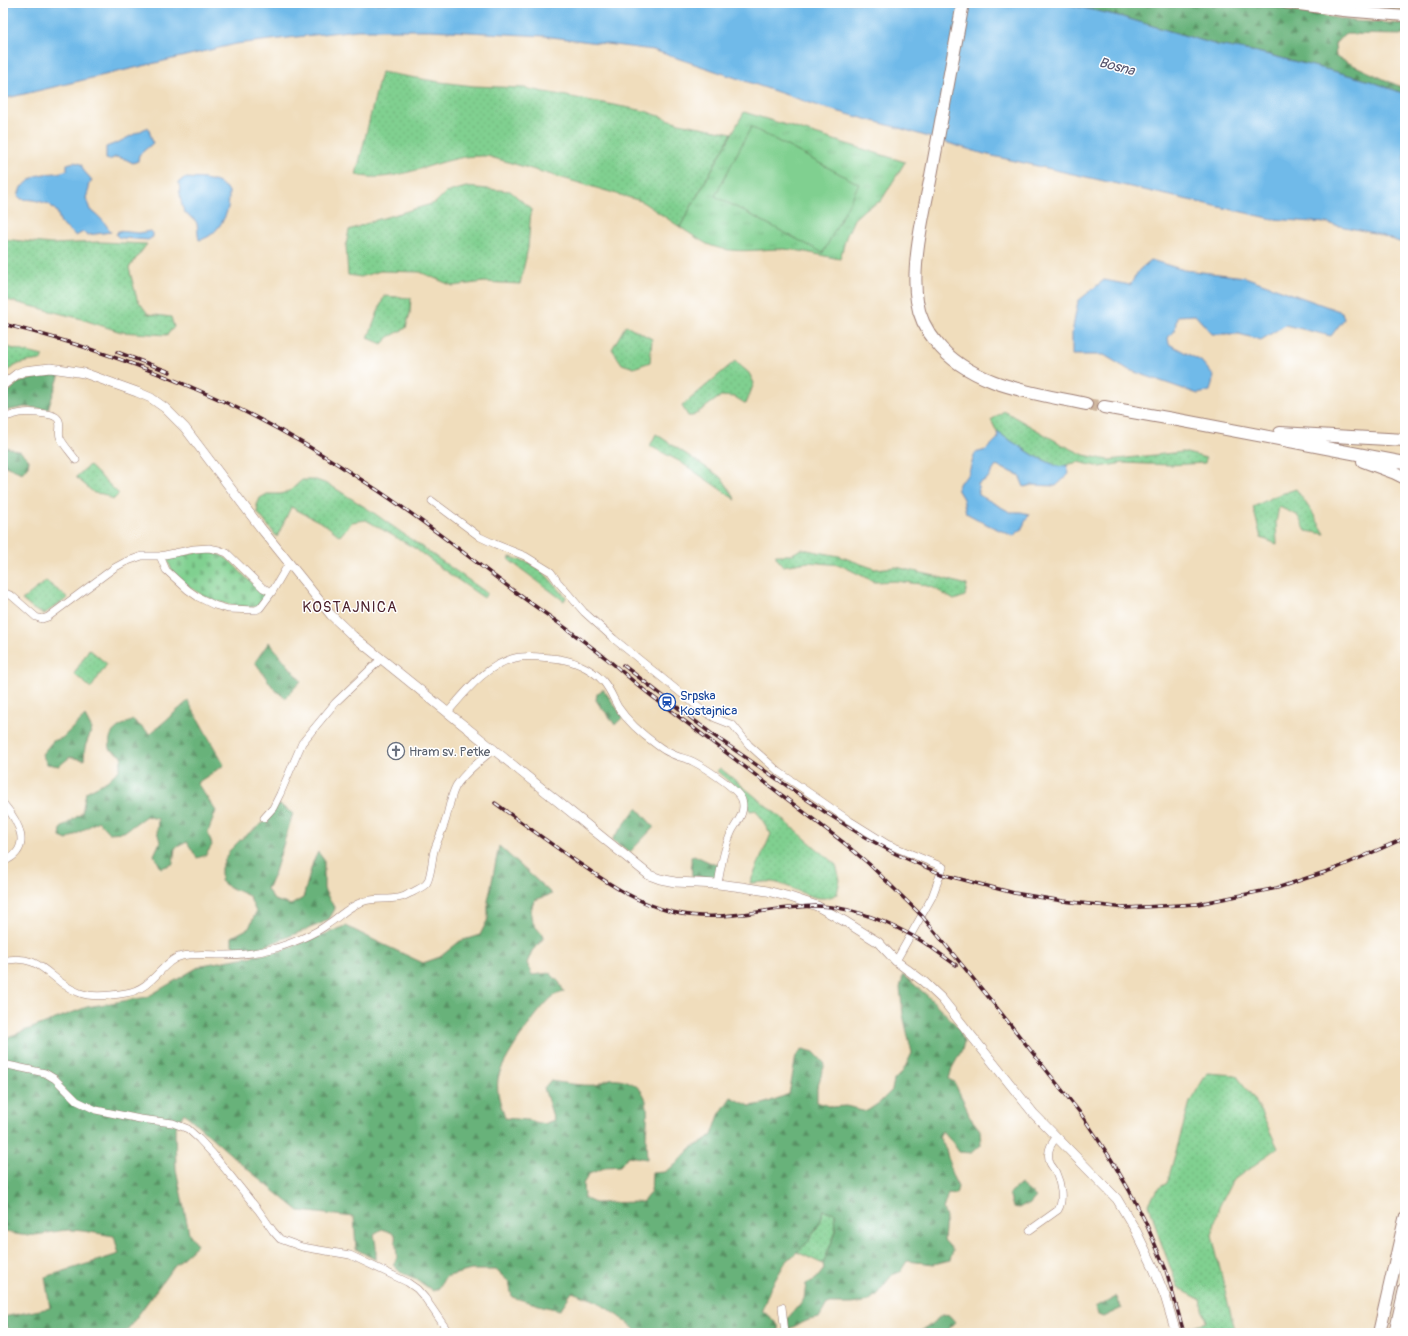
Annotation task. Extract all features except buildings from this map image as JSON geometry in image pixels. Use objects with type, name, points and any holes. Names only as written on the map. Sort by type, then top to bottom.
[{"type":"highway","points":[[963,3],[923,216],[916,262],[917,301],[922,321],[936,342],[963,366],[981,377],[1002,385],[1086,404]]},
{"type":"highway","points":[[1104,407],[1405,463]]},
{"type":"highway","points":[[1221,428],[1405,440]]},
{"type":"highway","points":[[1313,445],[1363,461],[1405,478]]},
{"type":"highway","points":[[1378,1333],[1405,1219]]},
{"type":"highway","points":[[1395,1333],[1405,1289]]},
{"type":"main road","points":[[1285,3],[1343,11],[1405,16]]},
{"type":"main road","points":[[3,385],[17,374],[24,371],[50,368],[84,373],[151,398],[165,408],[185,428],[260,527],[331,615],[353,636],[381,659],[649,875],[675,882],[718,884],[767,891],[817,906],[878,942],[896,961],[924,982],[942,999],[1034,1114],[1117,1199],[1136,1231],[1152,1264],[1165,1296],[1176,1333]]},
{"type":"street","points":[[3,418],[29,411],[53,415],[60,423],[59,436],[62,442],[69,449],[76,460]]},
{"type":"street","points":[[432,501],[480,537],[525,556],[551,572],[584,612],[614,639],[703,711],[715,718],[727,721],[733,725],[749,745],[779,772],[872,836],[903,851],[943,867],[932,897],[896,961]]},
{"type":"street","points":[[3,592],[12,596],[36,617],[42,619],[48,617],[114,568],[125,562],[142,556],[160,556],[194,549],[209,548],[227,553],[257,583],[272,592]]},
{"type":"street","points":[[160,556],[166,570],[198,597],[214,605],[228,609],[256,610],[263,605],[289,563]]},
{"type":"street","points":[[448,712],[475,681],[493,668],[515,658],[529,656],[558,658],[572,661],[590,670],[610,689],[618,707],[646,737],[669,753],[692,761],[731,787],[738,794],[742,801],[743,808],[741,816],[732,832],[724,853],[718,884]]},
{"type":"street","points":[[264,818],[273,808],[302,743],[335,704],[381,659]]},
{"type":"street","points":[[3,962],[19,959],[38,964],[72,990],[81,994],[91,995],[127,993],[139,990],[151,982],[172,961],[180,956],[192,954],[226,955],[255,953],[273,949],[307,936],[327,926],[353,906],[361,902],[372,899],[402,897],[428,883],[434,852],[445,822],[452,795],[461,781],[494,749]]},
{"type":"street","points":[[3,803],[13,814],[21,838],[21,846],[18,853],[3,862]]},
{"type":"street","points":[[3,1064],[44,1073],[55,1079],[77,1101],[96,1110],[140,1119],[173,1123],[188,1129],[213,1154],[280,1239],[302,1247],[350,1255],[407,1282],[425,1298],[449,1333]]},
{"type":"street","points":[[1030,1230],[1058,1210],[1061,1206],[1061,1192],[1058,1178],[1048,1157],[1048,1149],[1050,1144],[1057,1137]]},
{"type":"street","points":[[782,1307],[785,1333]]},
{"type":"green space","points":[[1061,3],[1252,3],[1353,21],[1405,24],[1405,35],[1344,34],[1335,44],[1336,57],[1405,88],[1405,94],[1370,81],[1337,72],[1257,52],[1217,45],[1119,16]]},
{"type":"green space","points":[[1349,3],[1405,3],[1405,9],[1347,6]]},
{"type":"green space","points":[[381,72],[474,86],[524,88],[645,111],[679,123],[732,133],[680,227],[641,201],[487,156],[465,157],[397,175],[370,177],[356,175]]},
{"type":"green space","points":[[744,112],[905,162],[881,201],[865,209],[854,219],[846,237],[840,259],[783,249],[744,251],[716,247],[707,244],[680,227]]},
{"type":"green space","points":[[751,127],[859,184],[823,253],[715,196]]},
{"type":"green space","points":[[466,187],[510,191],[531,209],[528,248],[520,284],[484,282],[453,286],[420,272],[380,271],[361,277],[348,275],[346,245],[349,230],[376,220],[435,203],[445,193]]},
{"type":"green space","points":[[3,239],[51,244],[100,242],[147,244],[129,268],[137,299],[148,314],[171,317],[174,327],[167,335],[121,332],[78,318],[3,299]]},
{"type":"green space","points":[[384,296],[411,298],[410,313],[406,328],[389,337],[382,344],[368,338]]},
{"type":"green space","points":[[626,325],[652,339],[650,362],[634,368],[622,364],[612,349]]},
{"type":"green space","points":[[3,346],[43,356],[42,360],[30,361],[16,365],[3,376]]},
{"type":"green space","points":[[735,361],[749,373],[754,383],[746,404],[735,397],[721,396],[693,416],[688,416],[682,406]]},
{"type":"green space","points":[[60,374],[48,409],[25,407],[5,411],[3,409],[3,397],[18,383]]},
{"type":"green space","points":[[1004,411],[1061,444],[1084,455],[1108,460],[1183,452],[1206,458],[1205,463],[1170,465],[1123,463],[1100,467],[1078,462],[1059,467],[1035,456],[997,432],[991,420]]},
{"type":"green space","points":[[656,434],[722,478],[736,500],[679,461],[650,446]]},
{"type":"green space","points":[[3,446],[21,452],[29,460],[28,466],[22,473],[3,465]]},
{"type":"green space","points":[[89,465],[119,494],[113,500],[103,494],[94,493],[76,477]]},
{"type":"green space","points":[[302,480],[316,480],[330,485],[371,511],[487,593],[484,598],[416,549],[366,520],[352,522],[340,536],[326,525],[291,507],[277,537],[258,513],[257,505],[260,498],[267,494],[281,494],[291,490]]},
{"type":"green space","points":[[1296,489],[1325,534],[1306,531],[1297,515],[1279,507],[1276,522],[1277,544],[1261,538],[1253,507],[1275,496]]},
{"type":"green space","points":[[802,549],[839,556],[875,569],[896,567],[967,585],[965,596],[954,600],[934,588],[920,584],[895,581],[875,582],[840,565],[808,562],[782,566],[775,555],[790,555]]},
{"type":"green space","points":[[197,552],[216,554],[229,560],[259,589],[267,594],[262,602],[257,606],[252,607],[223,603],[204,596],[178,578],[167,559]]},
{"type":"green space","points":[[510,557],[530,563],[544,573],[566,597],[564,601],[509,560]]},
{"type":"green space","points":[[46,581],[68,598],[44,614],[33,609],[22,600]]},
{"type":"green space","points":[[269,642],[301,681],[285,698],[274,689],[255,662]]},
{"type":"green space","points":[[89,649],[107,664],[91,688],[74,674]]},
{"type":"green space","points":[[603,689],[623,717],[615,725],[596,700],[597,694]]},
{"type":"green space","points":[[188,701],[224,765],[197,783],[216,811],[208,832],[212,845],[206,855],[197,858],[187,842],[175,848],[173,864],[161,868],[154,855],[160,842],[157,831],[158,819],[146,816],[124,832],[109,833],[98,821],[67,840],[60,837],[61,828],[82,813],[86,792],[107,781],[119,770],[122,756],[110,749],[110,737],[112,733],[118,727],[133,720],[150,734]]},
{"type":"green space","points":[[85,716],[92,729],[85,747],[84,760],[70,757],[59,766],[47,764],[42,754],[53,741],[62,738]]},
{"type":"green space","points":[[720,768],[836,865],[840,880],[837,894],[821,898],[813,897],[772,882],[750,883],[771,834],[756,810],[750,811],[741,792],[717,771]]},
{"type":"green space","points":[[278,804],[293,813],[274,875],[267,889],[274,900],[291,905],[303,898],[313,862],[318,852],[324,860],[324,889],[335,909],[329,919],[320,924],[265,946],[242,950],[232,945],[232,937],[249,928],[256,912],[249,896],[227,886],[221,881],[221,868],[229,851],[241,839],[267,820]]},
{"type":"green space","points":[[637,808],[654,827],[630,852],[612,840]]},
{"type":"green space","points":[[499,846],[552,894],[535,900],[532,906],[531,916],[534,925],[545,937],[532,951],[527,963],[532,975],[550,973],[559,982],[564,992],[555,995],[531,1021],[500,1071],[498,1079],[499,1099],[505,1118],[527,1120],[544,1124],[554,1120],[544,1088],[550,1081],[596,1085],[610,1079],[622,1079],[637,1087],[641,1091],[646,1101],[647,1159],[628,1156],[620,1166],[607,1167],[589,1174],[583,1184],[584,1198],[595,1203],[642,1202],[651,1192],[652,1173],[664,1172],[675,1165],[691,1148],[703,1142],[712,1135],[719,1115],[731,1097],[750,1106],[763,1104],[789,1094],[796,1056],[803,1049],[814,1052],[825,1064],[817,1088],[817,1102],[831,1107],[846,1106],[867,1111],[879,1103],[892,1090],[894,1080],[903,1071],[912,1053],[903,1015],[900,988],[903,975],[930,998],[958,1027],[964,1042],[962,1050],[952,1068],[949,1079],[954,1082],[966,1106],[969,1116],[980,1130],[981,1145],[972,1153],[959,1152],[942,1131],[939,1137],[946,1149],[952,1175],[958,1187],[956,1194],[948,1193],[943,1209],[946,1218],[944,1240],[953,1250],[950,1260],[934,1264],[907,1261],[900,1272],[892,1275],[877,1294],[869,1301],[852,1304],[827,1304],[819,1318],[809,1320],[788,1329],[788,1318],[804,1299],[806,1284],[816,1279],[824,1269],[823,1264],[836,1231],[835,1213],[823,1210],[821,1220],[808,1242],[785,1263],[770,1289],[762,1310],[778,1325],[779,1333],[639,1333],[619,1316],[594,1300],[572,1292],[560,1310],[512,1297],[509,1282],[496,1270],[471,1270],[445,1277],[439,1288],[433,1291],[416,1279],[400,1272],[393,1265],[397,1258],[395,1234],[382,1229],[374,1234],[376,1260],[356,1249],[354,1217],[299,1211],[246,1168],[184,1113],[175,1129],[176,1169],[189,1233],[197,1245],[174,1266],[125,1333],[14,1333],[3,1325],[3,1317],[50,1308],[45,1277],[119,1254],[114,1236],[85,1231],[68,1230],[36,1235],[21,1235],[3,1230],[3,1039],[87,1007],[147,997],[202,965],[281,951],[346,926],[423,963],[440,957],[460,941],[480,935],[488,919],[488,901]]},
{"type":"green space","points":[[694,855],[713,864],[719,865],[716,878],[692,876],[691,857]]},
{"type":"green space","points":[[1207,1073],[1236,1075],[1255,1100],[1278,1148],[1232,1181],[1219,1207],[1212,1235],[1236,1333],[1189,1333],[1188,1328],[1206,1322],[1201,1300],[1178,1288],[1159,1237],[1149,1204],[1157,1189],[1167,1183],[1190,1102]]},
{"type":"green space","points":[[1020,1184],[1036,1197],[1029,1205],[1024,1205],[1019,1208],[1013,1207],[1009,1194]]},
{"type":"green space","points":[[823,1210],[835,1212],[836,1231],[823,1264],[797,1252],[814,1233],[820,1222]]},
{"type":"green space","points":[[1116,1296],[1122,1308],[1103,1317],[1098,1315],[1096,1307]]},
{"type":"green space","points":[[942,1315],[950,1316],[955,1322],[944,1333],[920,1333]]},
{"type":"water","name":"Bosna","points":[[3,3],[1061,3],[1119,16],[1217,45],[1257,52],[1337,72],[1370,81],[1405,94],[1405,244],[1374,233],[1325,223],[1273,219],[984,154],[899,128],[825,108],[653,50],[544,36],[430,30],[357,30],[236,44],[3,99]]},
{"type":"water","points":[[148,127],[153,143],[139,155],[138,161],[133,163],[116,157],[109,160],[106,159],[106,147]]},
{"type":"water","points":[[74,162],[81,164],[84,171],[92,180],[88,186],[89,189],[86,198],[90,210],[102,220],[111,232],[88,235],[83,232],[76,236],[61,224],[57,212],[49,204],[34,200],[21,199],[18,196],[21,187],[34,177],[44,174],[63,172],[67,170],[67,164]]},
{"type":"water","points":[[184,178],[214,181],[224,186],[229,191],[228,206],[224,218],[216,231],[204,239],[199,240],[196,222],[185,213],[183,208],[180,197],[179,182]]},
{"type":"water","points":[[118,231],[139,233],[150,231],[153,233],[153,237],[148,240],[122,238],[116,235]]},
{"type":"water","points":[[1151,260],[1184,270],[1245,277],[1342,312],[1344,319],[1331,336],[1285,325],[1261,340],[1239,334],[1212,334],[1195,315],[1177,316],[1175,329],[1168,338],[1169,344],[1201,361],[1214,376],[1210,391],[1198,394],[1129,370],[1104,355],[1072,355],[1072,333],[1078,301],[1104,280],[1130,285],[1139,270]]},
{"type":"water","points":[[997,432],[1035,456],[1059,467],[1067,465],[1069,474],[1056,486],[1032,485],[1024,487],[1019,475],[996,466],[987,479],[978,484],[979,495],[1010,512],[1029,514],[1021,530],[1013,536],[966,513],[963,499],[957,489],[960,482],[968,475],[975,453],[986,450],[998,438]]},
{"type":"tunnel","points":[[1086,404],[1104,407]]},
{"type":"railway","points":[[3,324],[84,347],[164,376],[216,398],[255,417],[331,460],[406,510],[585,642],[647,692],[844,843],[869,864],[922,916],[1081,1114],[1111,1159],[1145,1221],[1166,1270],[1184,1333]]},
{"type":"railway","points":[[117,352],[170,372]]},
{"type":"railway","points":[[623,665],[713,735],[825,812],[863,836],[896,854],[941,874],[1014,893],[1063,901],[1125,908],[1198,904],[1277,888],[1337,868],[1405,838]]},
{"type":"railway","points":[[495,803],[551,844],[606,881],[627,894],[660,909],[691,915],[727,916],[797,907],[816,906],[840,908],[877,919],[900,929],[917,938],[956,965]]},
{"type":"place","name":"Srpska Kostajnica","points":[[667,702]]},
{"type":"place","name":"Hram sv. Petke","points":[[396,751]]},
{"type":"district","name":"KOSTAJNICA","points":[[350,607]]}]
